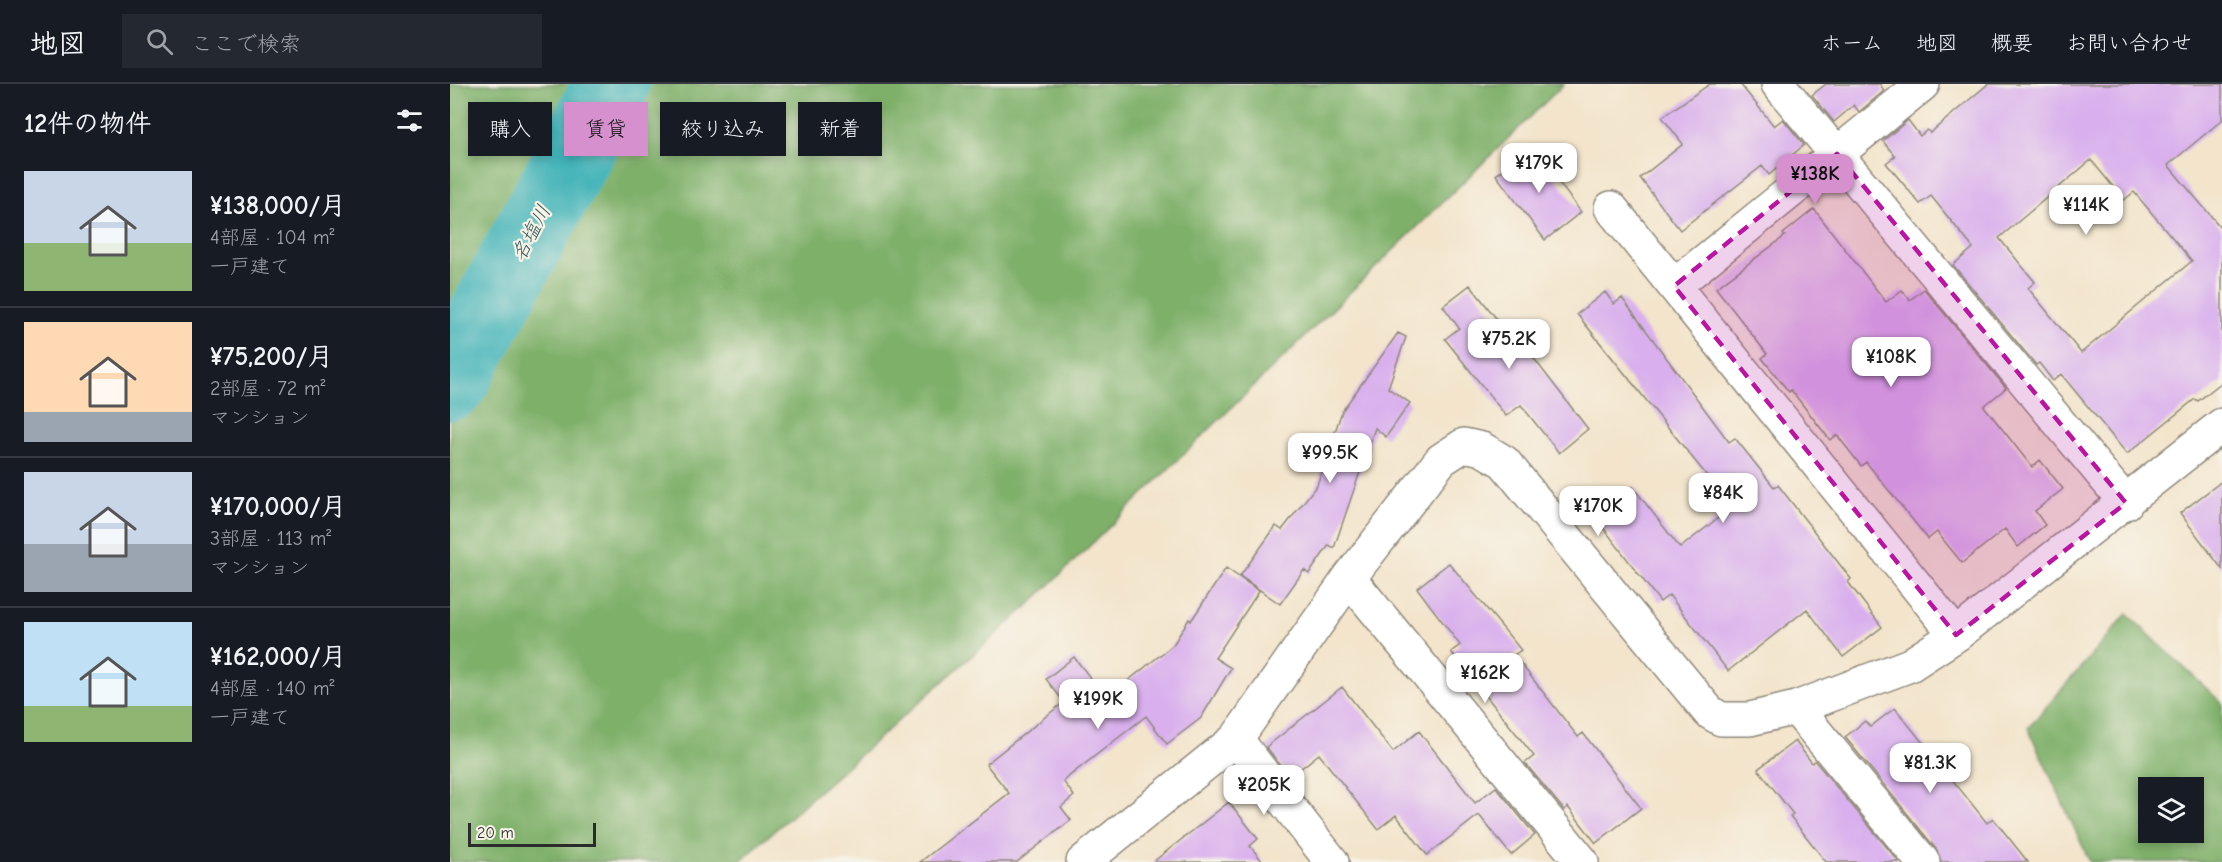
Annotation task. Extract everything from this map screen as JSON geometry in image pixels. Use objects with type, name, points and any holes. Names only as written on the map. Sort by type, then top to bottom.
[{"type":"street","points":[[1778,84],[2126,503]]},
{"type":"street","points":[[1674,286],[1923,84]]},
{"type":"street","points":[[1611,208],[1956,635]]},
{"type":"street","points":[[1083,862],[1236,739],[1349,578],[1441,460],[1464,445],[1482,449],[1504,462],[1709,712],[1721,719],[1750,719],[1796,708],[1910,665],[1956,635],[2222,425]]},
{"type":"street","points":[[1349,578],[1582,862]]},
{"type":"street","points":[[1796,708],[1923,862]]},
{"type":"street","points":[[1236,739],[1332,862]]},
{"type":"highlighted area","points":[[1837,154],[2126,503],[1956,635],[1674,286]]},
{"type":"green space","points":[[450,84],[1564,84],[1029,605],[739,862],[450,862]]},
{"type":"green space","points":[[2127,614],[2222,703],[2222,862],[2090,862],[2028,728]]},
{"type":"building","points":[[1710,84],[1740,84],[1774,126],[1783,119],[1804,145],[1769,175],[1762,166],[1680,230],[1640,178],[1683,144],[1662,117]]},
{"type":"building","points":[[1826,84],[1880,84],[1884,91],[1859,112],[1854,105],[1834,122],[1812,95]]},
{"type":"building","points":[[1988,84],[2222,84],[2222,120],[2168,165],[2222,229],[2222,382],[2198,401],[2195,399],[2127,454],[2061,374],[2053,381],[2039,363],[2036,365],[1953,265],[1973,248],[1931,196],[1920,204],[1886,163],[1895,156],[1883,141],[1908,120],[1920,136],[1927,130],[1930,133]],"holes":[[[2091,160],[2124,200],[2134,192],[2192,261],[2081,353],[2028,288],[2035,282],[1999,238]]]},
{"type":"building","points":[[1533,148],[1581,212],[1545,240],[1496,175]]},
{"type":"building","points":[[1814,209],[1886,302],[1902,290],[1910,300],[1924,289],[2006,388],[1984,406],[2032,467],[2040,460],[2063,489],[2035,511],[2045,525],[2018,547],[2005,529],[1962,563],[1937,532],[1928,539],[1866,462],[1861,466],[1837,435],[1830,440],[1791,390],[1789,392],[1762,358],[1767,354],[1716,288],[1785,236],[1783,234]]},
{"type":"building","points":[[1470,285],[1525,355],[1529,352],[1588,429],[1559,453],[1521,405],[1506,416],[1445,339],[1459,328],[1443,306]]},
{"type":"building","points":[[1605,292],[1614,304],[1622,298],[1729,442],[1735,438],[1774,487],[1778,485],[1851,579],[1848,582],[1882,627],[1843,657],[1807,609],[1728,671],[1669,595],[1660,602],[1595,517],[1633,487],[1680,548],[1732,507],[1577,314]]},
{"type":"building","points":[[1398,333],[1406,337],[1388,388],[1410,403],[1386,437],[1375,428],[1334,548],[1329,545],[1309,574],[1304,570],[1280,604],[1240,576],[1276,526],[1282,530],[1317,485],[1342,411]]},
{"type":"building","points":[[2222,481],[2222,569],[2180,513]]},
{"type":"building","points":[[1449,563],[1521,650],[1514,655],[1578,737],[1583,733],[1641,808],[1596,843],[1568,807],[1564,810],[1525,763],[1534,756],[1451,652],[1460,645],[1417,588]]},
{"type":"building","points":[[1226,568],[1259,591],[1215,658],[1231,668],[1201,718],[1167,744],[1146,716],[1063,781],[1074,796],[1061,807],[1071,820],[1017,862],[920,862],[1009,793],[986,764],[1064,702],[1046,679],[1074,657],[1106,698],[1173,645]]},
{"type":"building","points":[[1342,687],[1393,752],[1419,731],[1475,803],[1496,787],[1535,835],[1511,855],[1479,815],[1427,855],[1396,815],[1378,829],[1319,754],[1290,777],[1266,747]]},
{"type":"building","points":[[1895,708],[1987,823],[1993,818],[2028,862],[1941,862],[1937,850],[1845,737],[1865,721],[1870,727]]},
{"type":"building","points":[[1795,741],[1812,763],[1815,761],[1899,862],[1826,862],[1790,816],[1793,814],[1758,769]]},
{"type":"building","points":[[1229,802],[1258,839],[1250,846],[1263,862],[1153,862]]},
{"type":"waterway","name":"名塩川","points":[[450,382],[612,84]]}]
